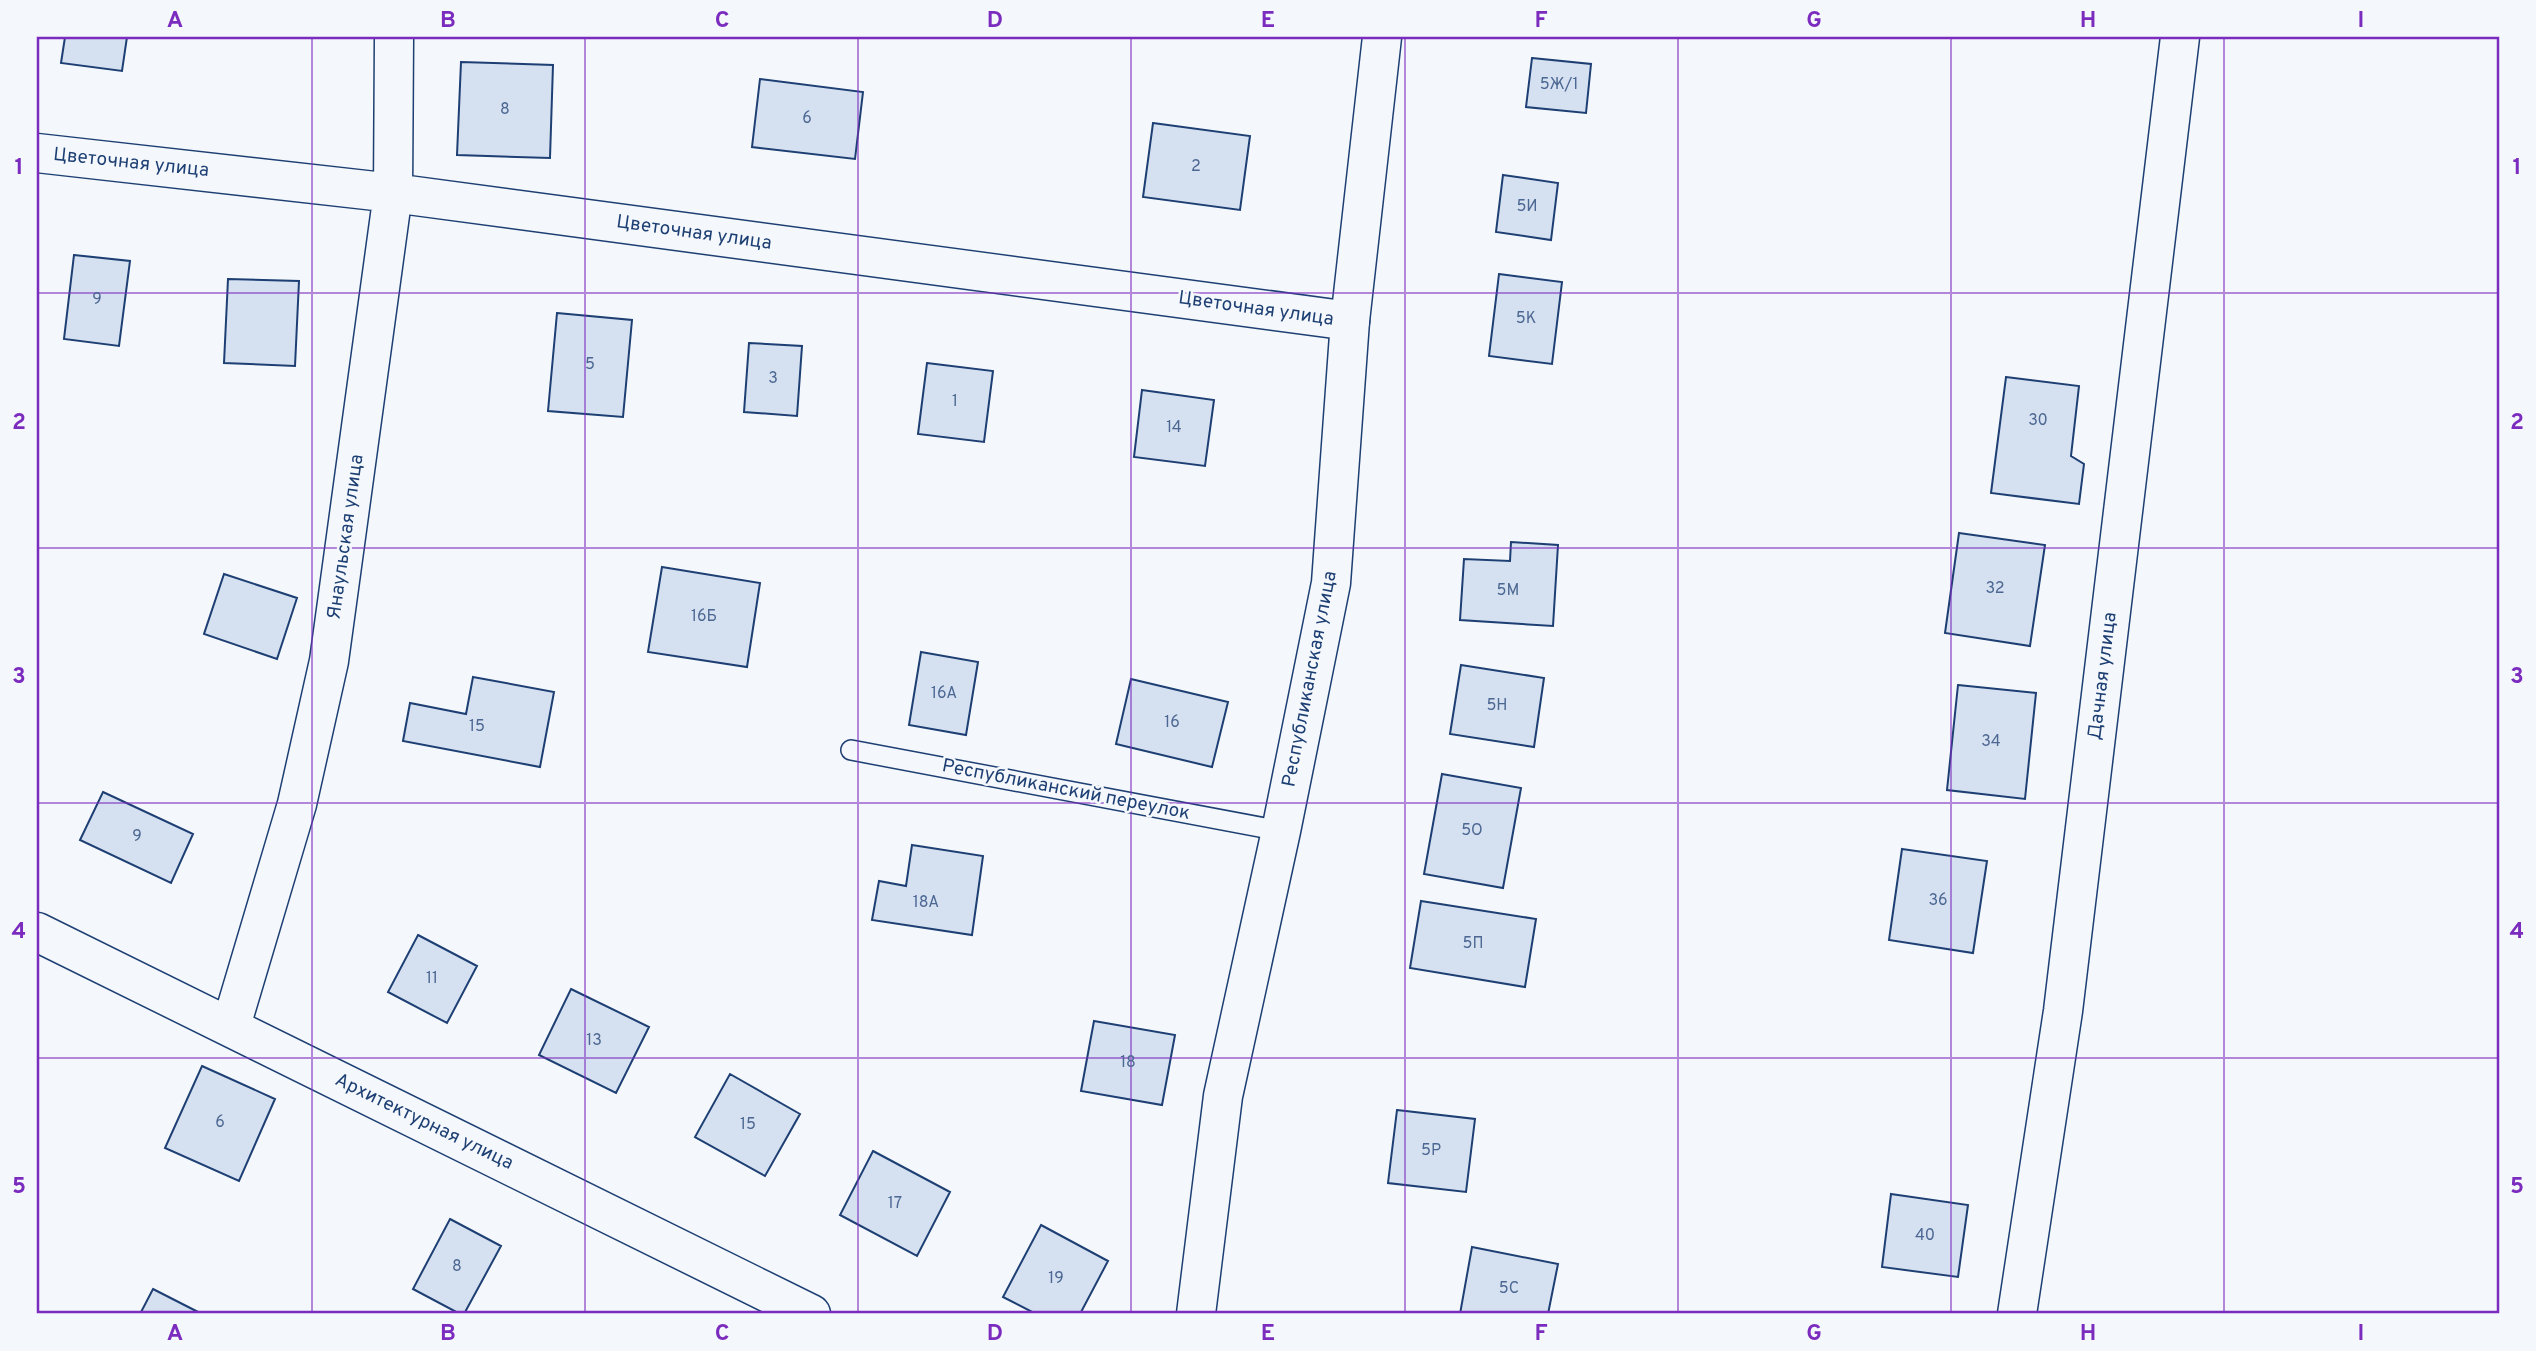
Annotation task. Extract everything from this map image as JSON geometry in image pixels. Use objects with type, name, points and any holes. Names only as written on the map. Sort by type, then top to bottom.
[{"type":"street","name":"Янаульская улица","points":[[231,1026],[297,804],[329,661],[393,193],[394,37]]},
{"type":"street","name":"Республиканская улица","points":[[1196,1314],[1223,1096],[1281,831],[1331,583],[1350,321],[1382,37]]},
{"type":"street","name":"Дачная улица","points":[[2017,1314],[2063,1011],[2180,37]]},
{"type":"street","name":"Цветочная улица","points":[[37,153],[393,193],[1350,321]]},
{"type":"street","name":"Архитектурная улица","points":[[37,932],[811,1314]]},
{"type":"lane","name":"Республиканский переулок","points":[[851,750],[1281,831]]},
{"type":"building","points":[[65,37],[127,37],[122,71],[61,63]]},
{"type":"building","points":[[1532,58],[1591,64],[1586,113],[1526,107]]},
{"type":"building","points":[[461,62],[553,65],[550,158],[457,155]]},
{"type":"building","points":[[760,79],[863,92],[855,159],[752,147]]},
{"type":"building","points":[[1153,123],[1250,136],[1240,210],[1143,197]]},
{"type":"building","points":[[1503,175],[1558,183],[1551,240],[1496,232]]},
{"type":"building","points":[[74,255],[130,261],[119,346],[64,339]]},
{"type":"building","points":[[1499,274],[1562,282],[1552,364],[1489,356]]},
{"type":"building","points":[[228,279],[299,281],[295,366],[224,363]]},
{"type":"building","points":[[557,313],[632,320],[623,417],[548,411]]},
{"type":"building","points":[[749,343],[802,346],[797,416],[744,412]]},
{"type":"building","points":[[927,363],[993,371],[984,442],[918,434]]},
{"type":"building","points":[[2006,377],[2079,386],[2071,456],[2084,464],[2079,504],[1991,493]]},
{"type":"building","points":[[1142,390],[1214,400],[1205,466],[1134,457]]},
{"type":"building","points":[[1959,533],[2045,545],[2030,646],[1945,633]]},
{"type":"building","points":[[1511,542],[1558,545],[1553,626],[1460,620],[1464,559],[1510,561]]},
{"type":"building","points":[[662,567],[760,583],[747,667],[648,652]]},
{"type":"building","points":[[224,574],[297,598],[277,659],[204,634]]},
{"type":"building","points":[[921,652],[978,662],[966,735],[909,725]]},
{"type":"building","points":[[1461,665],[1544,678],[1534,747],[1450,734]]},
{"type":"building","points":[[473,677],[554,692],[540,767],[403,741],[410,703],[466,714]]},
{"type":"building","points":[[1131,679],[1228,702],[1212,767],[1116,744]]},
{"type":"building","points":[[1958,685],[2036,693],[2025,799],[1947,790]]},
{"type":"building","points":[[1442,774],[1521,788],[1503,888],[1424,874]]},
{"type":"building","points":[[103,792],[193,834],[171,883],[80,840]]},
{"type":"building","points":[[912,845],[983,856],[972,935],[872,920],[879,881],[906,886]]},
{"type":"building","points":[[1902,849],[1987,861],[1973,953],[1889,940]]},
{"type":"building","points":[[1421,901],[1536,919],[1525,987],[1410,968]]},
{"type":"building","points":[[418,935],[477,966],[447,1023],[388,992]]},
{"type":"building","points":[[571,989],[649,1027],[616,1093],[539,1055]]},
{"type":"building","points":[[1094,1021],[1175,1035],[1162,1105],[1081,1091]]},
{"type":"building","points":[[202,1066],[275,1099],[239,1181],[165,1148]]},
{"type":"building","points":[[730,1074],[800,1114],[765,1176],[695,1137]]},
{"type":"building","points":[[1397,1110],[1475,1119],[1466,1192],[1388,1183]]},
{"type":"building","points":[[873,1151],[950,1192],[917,1256],[840,1215]]},
{"type":"building","points":[[1891,1194],[1968,1205],[1958,1277],[1882,1267]]},
{"type":"building","points":[[450,1219],[501,1246],[464,1314],[413,1289]]},
{"type":"building","points":[[1041,1225],[1108,1261],[1080,1314],[1036,1314],[1003,1297]]},
{"type":"building","points":[[1472,1247],[1558,1264],[1548,1314],[1460,1314]]},
{"type":"building","points":[[153,1289],[202,1314],[140,1314]]}]
